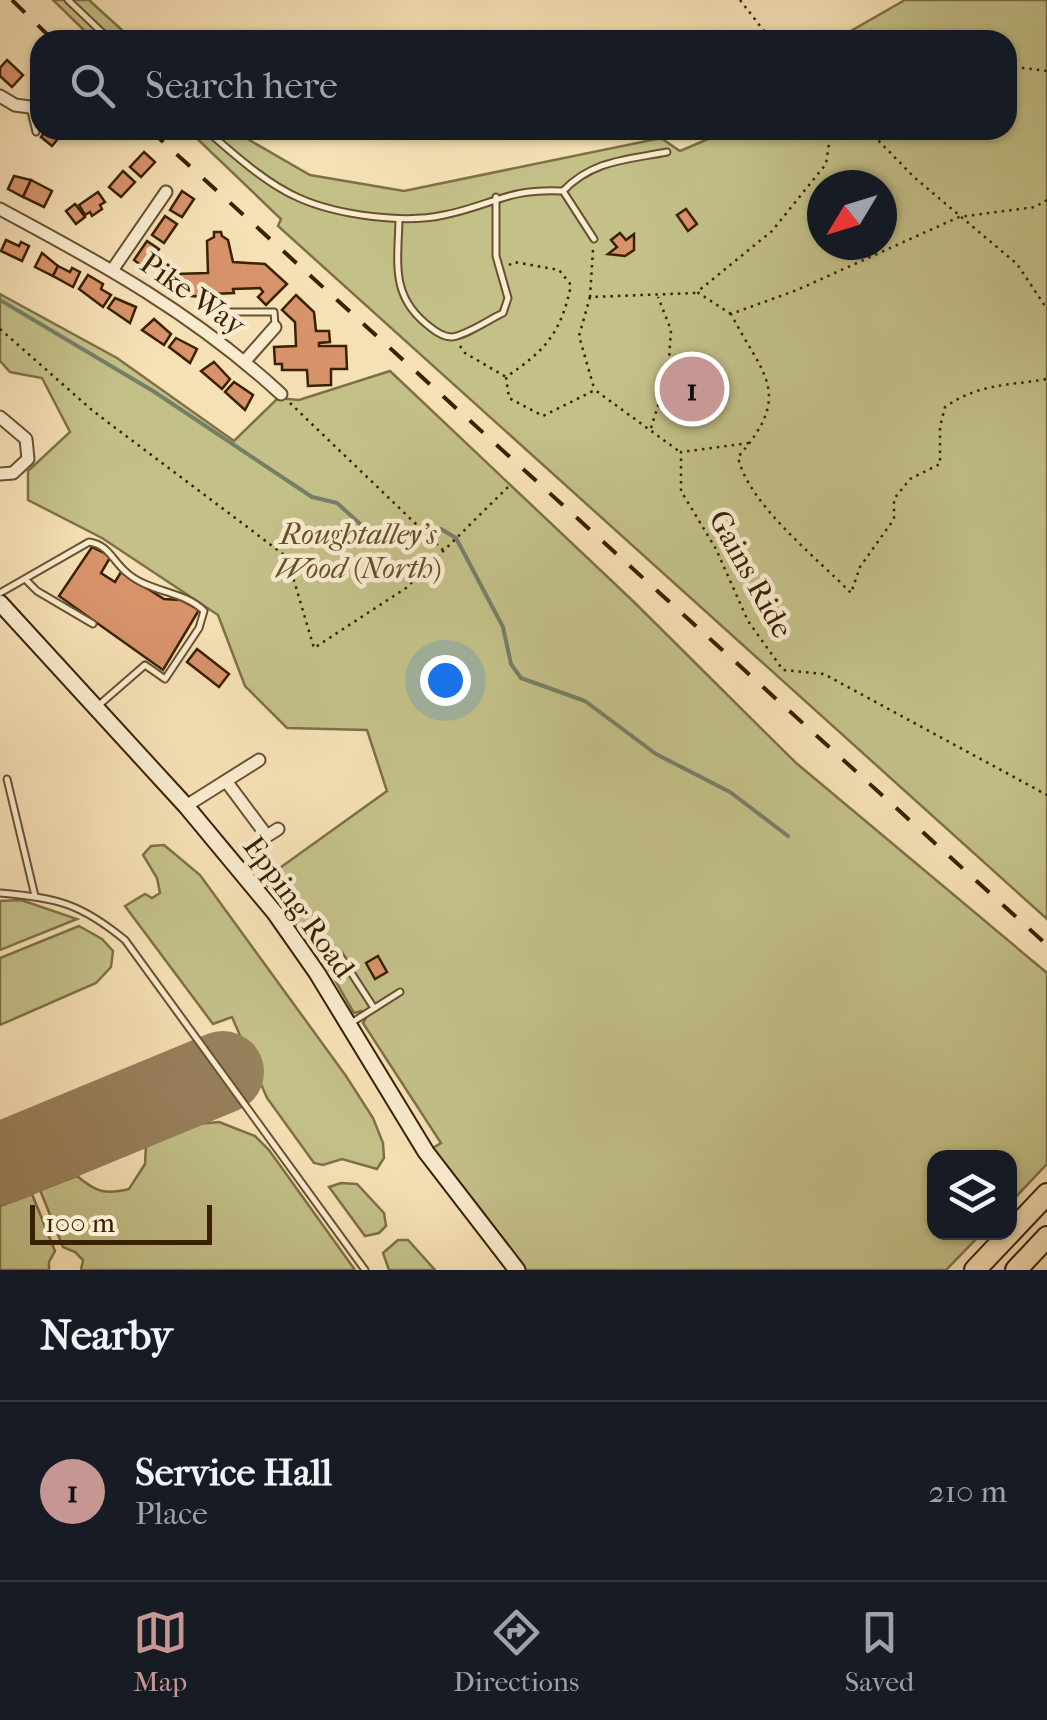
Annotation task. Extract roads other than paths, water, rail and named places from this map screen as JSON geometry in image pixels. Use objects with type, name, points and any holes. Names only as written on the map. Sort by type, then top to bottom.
[{"type":"highway","points":[[975,1270],[1047,1194]]},
{"type":"highway","points":[[1016,1270],[1047,1238]]},
{"type":"main road","name":"Epping Road","points":[[0,603],[186,806],[276,913],[426,1152],[518,1270]]},
{"type":"street","points":[[0,96],[15,105],[30,107]]},
{"type":"street","name":"Pike Way","points":[[113,269],[166,192]]},
{"type":"street","name":"Pike Way","points":[[0,209],[113,269],[178,311],[245,361],[281,394]]},
{"type":"street","name":"Pike Way","points":[[245,361],[275,327]]},
{"type":"street","points":[[0,418],[26,439],[28,460],[13,473],[0,474]]},
{"type":"street","points":[[186,806],[258,760]]},
{"type":"street","points":[[226,781],[268,836],[278,829]]},
{"type":"lane","points":[[68,0],[100,30]]},
{"type":"lane","points":[[218,140],[299,198],[344,211],[399,219],[443,216],[530,189],[563,191],[580,174],[598,165],[667,152]]},
{"type":"lane","points":[[563,191],[594,239]]},
{"type":"lane","points":[[399,219],[398,272],[403,299],[417,317],[439,334],[453,337],[503,313],[508,298],[495,247],[496,197]]},
{"type":"lane","points":[[208,304],[220,312],[274,312],[275,327]]},
{"type":"lane","points":[[0,593],[90,542],[100,544],[126,572],[164,593],[179,594],[204,611],[198,628],[165,680],[144,665],[96,707]]},
{"type":"lane","points":[[26,580],[37,591],[93,624]]},
{"type":"lane","points":[[7,778],[35,896]]},
{"type":"lane","points":[[0,892],[35,896],[92,914],[125,940],[365,1270]]},
{"type":"lane","points":[[339,954],[374,1008]]},
{"type":"lane","points":[[348,1024],[400,992]]},
{"type":"waterway","points":[[0,300],[153,391],[312,497],[337,503],[379,541],[441,529],[456,538],[503,627],[511,664],[521,678],[585,701],[656,754],[730,792],[788,836]]},
{"type":"railway","points":[[12,0],[43,30]]},
{"type":"railway","points":[[161,140],[1047,945]]},
{"type":"place","name":"Service Hall","points":[[692,389]]},
{"type":"park label","name":"Roughtalley's Wood (North)","points":[[358,551]]}]
